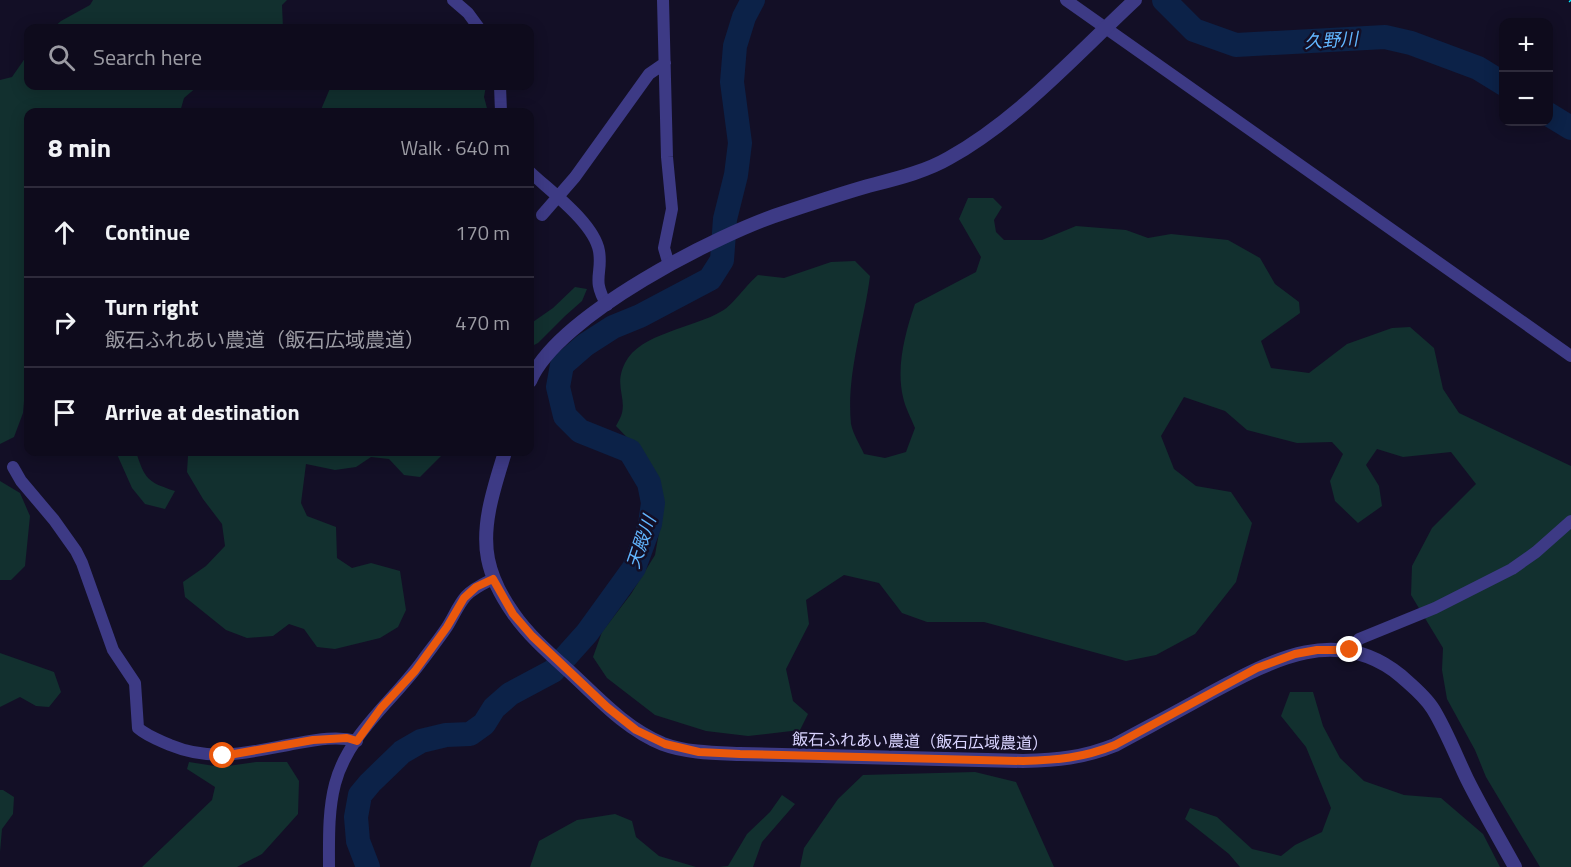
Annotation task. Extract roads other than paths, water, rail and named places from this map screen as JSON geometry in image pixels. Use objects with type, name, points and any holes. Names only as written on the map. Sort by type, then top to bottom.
[{"type":"street","points":[[453,0],[477,24]]},
{"type":"street","points":[[663,0],[667,157],[672,209],[664,248],[669,265]]},
{"type":"street","points":[[1066,0],[1571,356]]},
{"type":"street","points":[[534,375],[549,351],[575,327],[669,265],[701,248],[740,229],[783,213],[902,177],[948,159],[1000,124],[1133,2]]},
{"type":"street","points":[[542,215],[575,177],[649,74],[665,63]]},
{"type":"street","points":[[500,90],[501,108]]},
{"type":"street","points":[[534,176],[577,216],[595,238],[600,253],[597,275],[599,292],[607,305]]},
{"type":"street","name":"飯石ふれあい農道（飯石広域農道）","points":[[504,456],[492,496],[487,531],[488,556],[493,579],[513,614],[552,656],[607,707],[636,730],[665,744],[699,752],[740,754],[1023,761],[1067,759],[1092,754],[1115,745],[1257,668],[1295,654],[1317,650],[1350,650],[1393,670],[1432,708],[1471,787],[1515,867]]},
{"type":"street","points":[[13,467],[21,481],[54,520],[76,551],[113,650],[135,683],[136,719],[138,728],[144,733],[177,747],[207,755],[223,756],[313,740],[347,738],[357,741]]},
{"type":"street","points":[[1350,650],[1359,639],[1435,608],[1512,569],[1536,552],[1571,521]]},
{"type":"street","points":[[329,867],[330,811],[335,783],[357,741],[381,708],[415,671],[447,627],[464,598],[476,587],[493,579]]},
{"type":"waterway","name":"天殿川","points":[[368,867],[358,841],[356,817],[360,795],[370,783],[402,752],[421,741],[446,735],[470,734],[484,724],[494,708],[510,694],[553,671],[587,633],[634,568],[650,524],[653,503],[649,483],[630,451],[580,431],[565,416],[558,387],[562,365],[585,345],[613,327],[640,316],[710,279],[722,260],[725,219],[736,175],[740,143],[732,82],[735,46],[744,17],[753,0]]},
{"type":"waterway","name":"久野川","points":[[1164,0],[1194,30],[1236,45],[1385,37],[1411,43],[1478,68],[1499,81]]},
{"type":"waterway","name":"久野川","points":[[1553,117],[1571,128]]}]
